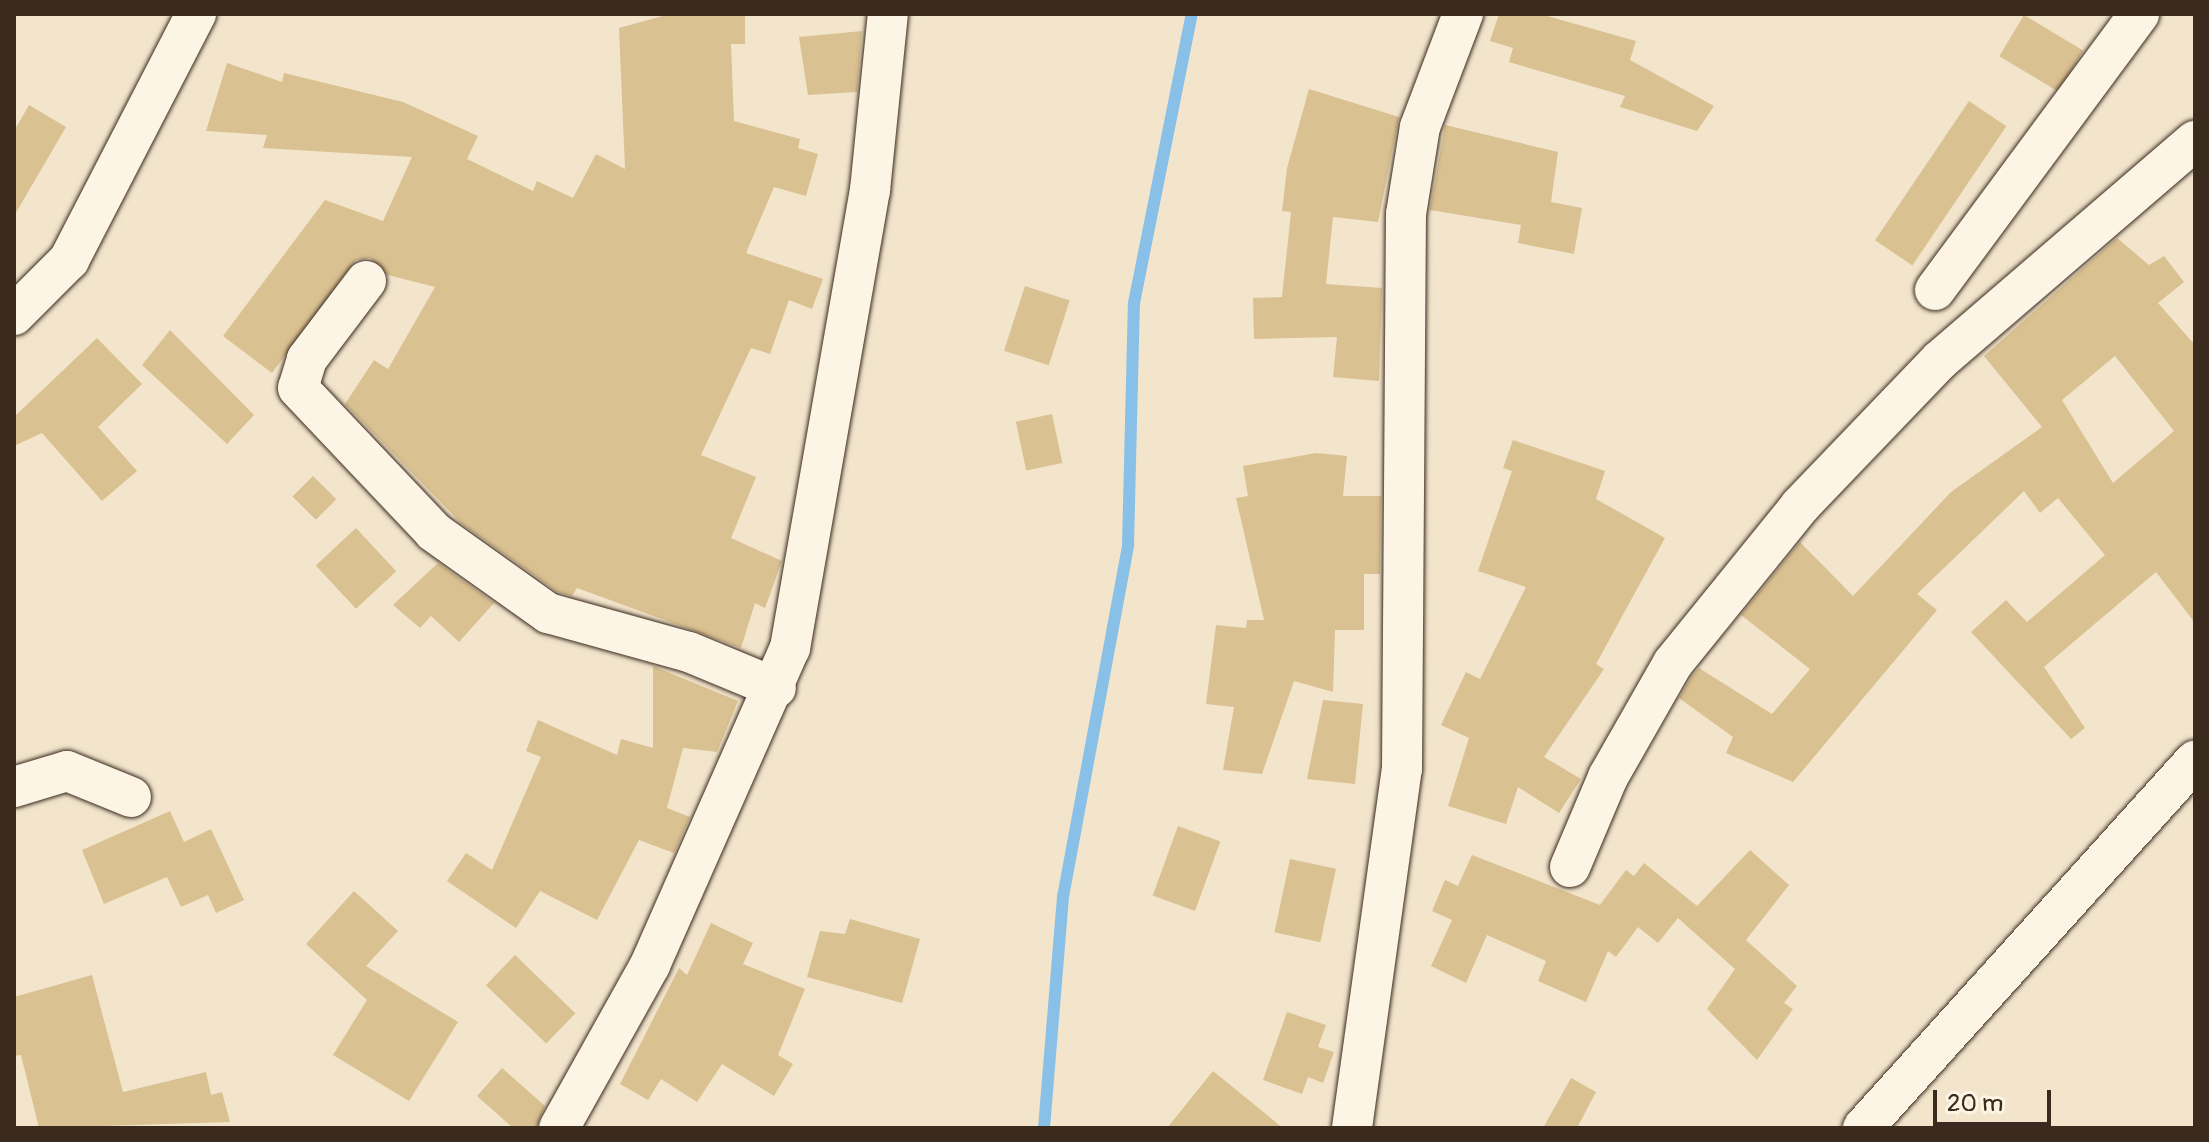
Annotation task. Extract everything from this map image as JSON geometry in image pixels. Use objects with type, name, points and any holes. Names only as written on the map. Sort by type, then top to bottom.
[{"type":"street","points":[[14,315],[69,260],[196,14]]},
{"type":"street","points":[[559,1128],[650,965],[776,688],[802,596],[830,394],[870,190],[888,14]]},
{"type":"street","points":[[1352,1128],[1402,769],[1406,214],[1420,127],[1463,14]]},
{"type":"street","points":[[1935,290],[2139,14]]},
{"type":"street","points":[[1570,867],[1608,777],[1673,663],[1800,506],[1940,360],[2195,141]]},
{"type":"street","points":[[366,281],[307,359],[298,388],[434,532],[548,613],[689,652],[776,688]]},
{"type":"street","points":[[1863,1128],[2195,761]]},
{"type":"street","points":[[14,787],[67,771],[131,797]]},
{"type":"building","points":[[670,14],[745,14],[745,44],[731,44],[734,121],[800,139],[798,148],[818,154],[806,196],[774,187],[746,253],[823,279],[812,309],[789,300],[770,354],[751,348],[701,455],[756,477],[731,538],[782,561],[765,608],[755,603],[741,648],[577,588],[572,596],[558,592],[462,524],[345,404],[374,360],[388,369],[435,287],[388,275],[370,258],[356,260],[272,373],[223,336],[325,200],[383,221],[412,157],[263,148],[267,135],[206,131],[227,63],[282,82],[284,73],[403,102],[478,136],[467,159],[533,191],[537,181],[573,198],[596,154],[625,169],[619,28]]},
{"type":"building","points":[[1499,14],[1540,14],[1636,41],[1630,60],[1714,106],[1697,131],[1620,107],[1625,96],[1509,62],[1513,48],[1490,41]]},
{"type":"building","points":[[2024,15],[2083,51],[2058,92],[1999,56]]},
{"type":"building","points":[[862,31],[857,92],[808,95],[799,37]]},
{"type":"building","points":[[1309,89],[1399,117],[1378,222],[1333,217],[1326,284],[1382,288],[1379,381],[1333,377],[1337,337],[1254,339],[1253,298],[1282,297],[1291,212],[1282,211],[1287,168]]},
{"type":"building","points":[[1969,101],[2006,126],[1912,265],[1875,240]]},
{"type":"building","points":[[29,105],[66,127],[14,216],[14,131]]},
{"type":"building","points":[[1445,125],[1558,152],[1551,202],[1582,208],[1574,254],[1518,243],[1521,225],[1430,210]]},
{"type":"building","points":[[2117,238],[2149,265],[2164,256],[2184,282],[2158,303],[2195,345],[2195,623],[2156,572],[2044,667],[2085,728],[2071,739],[1971,632],[2006,600],[2027,622],[2105,555],[2058,498],[2040,513],[2024,491],[1917,594],[1937,610],[1793,782],[1726,753],[1733,737],[1679,698],[1699,668],[1772,714],[1810,669],[1741,615],[1800,542],[1853,596],[1951,492],[2042,427],[1984,356]],"holes":[[[2115,356],[2174,431],[2113,483],[2062,400]]]},
{"type":"building","points":[[1025,286],[1070,301],[1049,365],[1004,351]]},
{"type":"building","points":[[170,330],[254,415],[227,444],[142,365]]},
{"type":"building","points":[[97,338],[142,384],[98,427],[137,471],[102,501],[42,433],[14,446],[14,417]]},
{"type":"building","points":[[1052,414],[1062,463],[1026,471],[1016,422]]},
{"type":"building","points":[[1513,440],[1605,471],[1596,499],[1665,538],[1596,664],[1604,669],[1544,757],[1581,779],[1559,813],[1518,787],[1506,824],[1448,806],[1469,738],[1441,725],[1466,672],[1480,679],[1526,587],[1478,571],[1512,471],[1503,468]]},
{"type":"building","points":[[1316,453],[1347,456],[1343,496],[1381,496],[1380,574],[1364,574],[1364,630],[1335,630],[1333,692],[1294,681],[1262,774],[1223,770],[1234,707],[1206,704],[1216,625],[1246,628],[1247,620],[1264,620],[1236,498],[1248,496],[1243,466]]},
{"type":"building","points":[[313,476],[336,499],[316,520],[292,497]]},
{"type":"building","points":[[356,528],[396,571],[356,609],[316,566]]},
{"type":"building","points":[[438,563],[494,603],[459,642],[431,616],[420,628],[393,605]]},
{"type":"building","points":[[653,666],[738,701],[717,752],[683,748],[667,808],[690,817],[674,853],[639,840],[597,920],[540,891],[516,928],[447,881],[466,853],[492,870],[541,757],[526,751],[538,720],[617,755],[621,739],[653,748]]},
{"type":"building","points":[[1323,700],[1363,704],[1355,784],[1307,779]]},
{"type":"building","points":[[170,811],[184,842],[211,829],[244,900],[216,913],[208,895],[181,907],[167,877],[104,904],[82,850]]},
{"type":"building","points":[[1178,826],[1220,841],[1195,911],[1153,896]]},
{"type":"building","points":[[1750,850],[1789,885],[1746,940],[1797,986],[1784,1003],[1793,1009],[1757,1060],[1707,1009],[1735,969],[1678,918],[1658,943],[1638,927],[1616,957],[1608,951],[1586,1002],[1538,981],[1546,961],[1487,935],[1466,983],[1431,966],[1452,920],[1432,911],[1445,880],[1458,886],[1472,855],[1600,905],[1626,870],[1634,876],[1644,863],[1697,906]]},
{"type":"building","points":[[1290,859],[1336,869],[1320,942],[1274,932]]},
{"type":"building","points":[[354,891],[398,931],[366,966],[458,1022],[409,1101],[333,1055],[367,1000],[306,944]]},
{"type":"building","points":[[850,919],[920,939],[902,1003],[807,977],[820,931],[845,934]]},
{"type":"building","points":[[711,923],[753,943],[743,964],[805,989],[778,1055],[793,1064],[774,1096],[722,1064],[697,1102],[661,1079],[648,1100],[620,1084],[679,968],[687,975]]},
{"type":"building","points":[[515,955],[575,1013],[546,1044],[486,985]]},
{"type":"building","points":[[92,975],[123,1092],[206,1072],[211,1095],[222,1092],[230,1122],[39,1128],[21,1055],[14,1056],[14,997]]},
{"type":"building","points":[[1287,1012],[1326,1025],[1318,1047],[1334,1052],[1323,1083],[1308,1077],[1302,1094],[1263,1080]]},
{"type":"building","points":[[502,1068],[545,1106],[536,1128],[513,1128],[477,1096]]},
{"type":"building","points":[[1213,1071],[1283,1128],[1167,1128]]},
{"type":"building","points":[[1571,1078],[1596,1092],[1577,1128],[1543,1128]]},
{"type":"waterway","points":[[1044,1128],[1063,897],[1128,545],[1134,303],[1192,14]]}]
